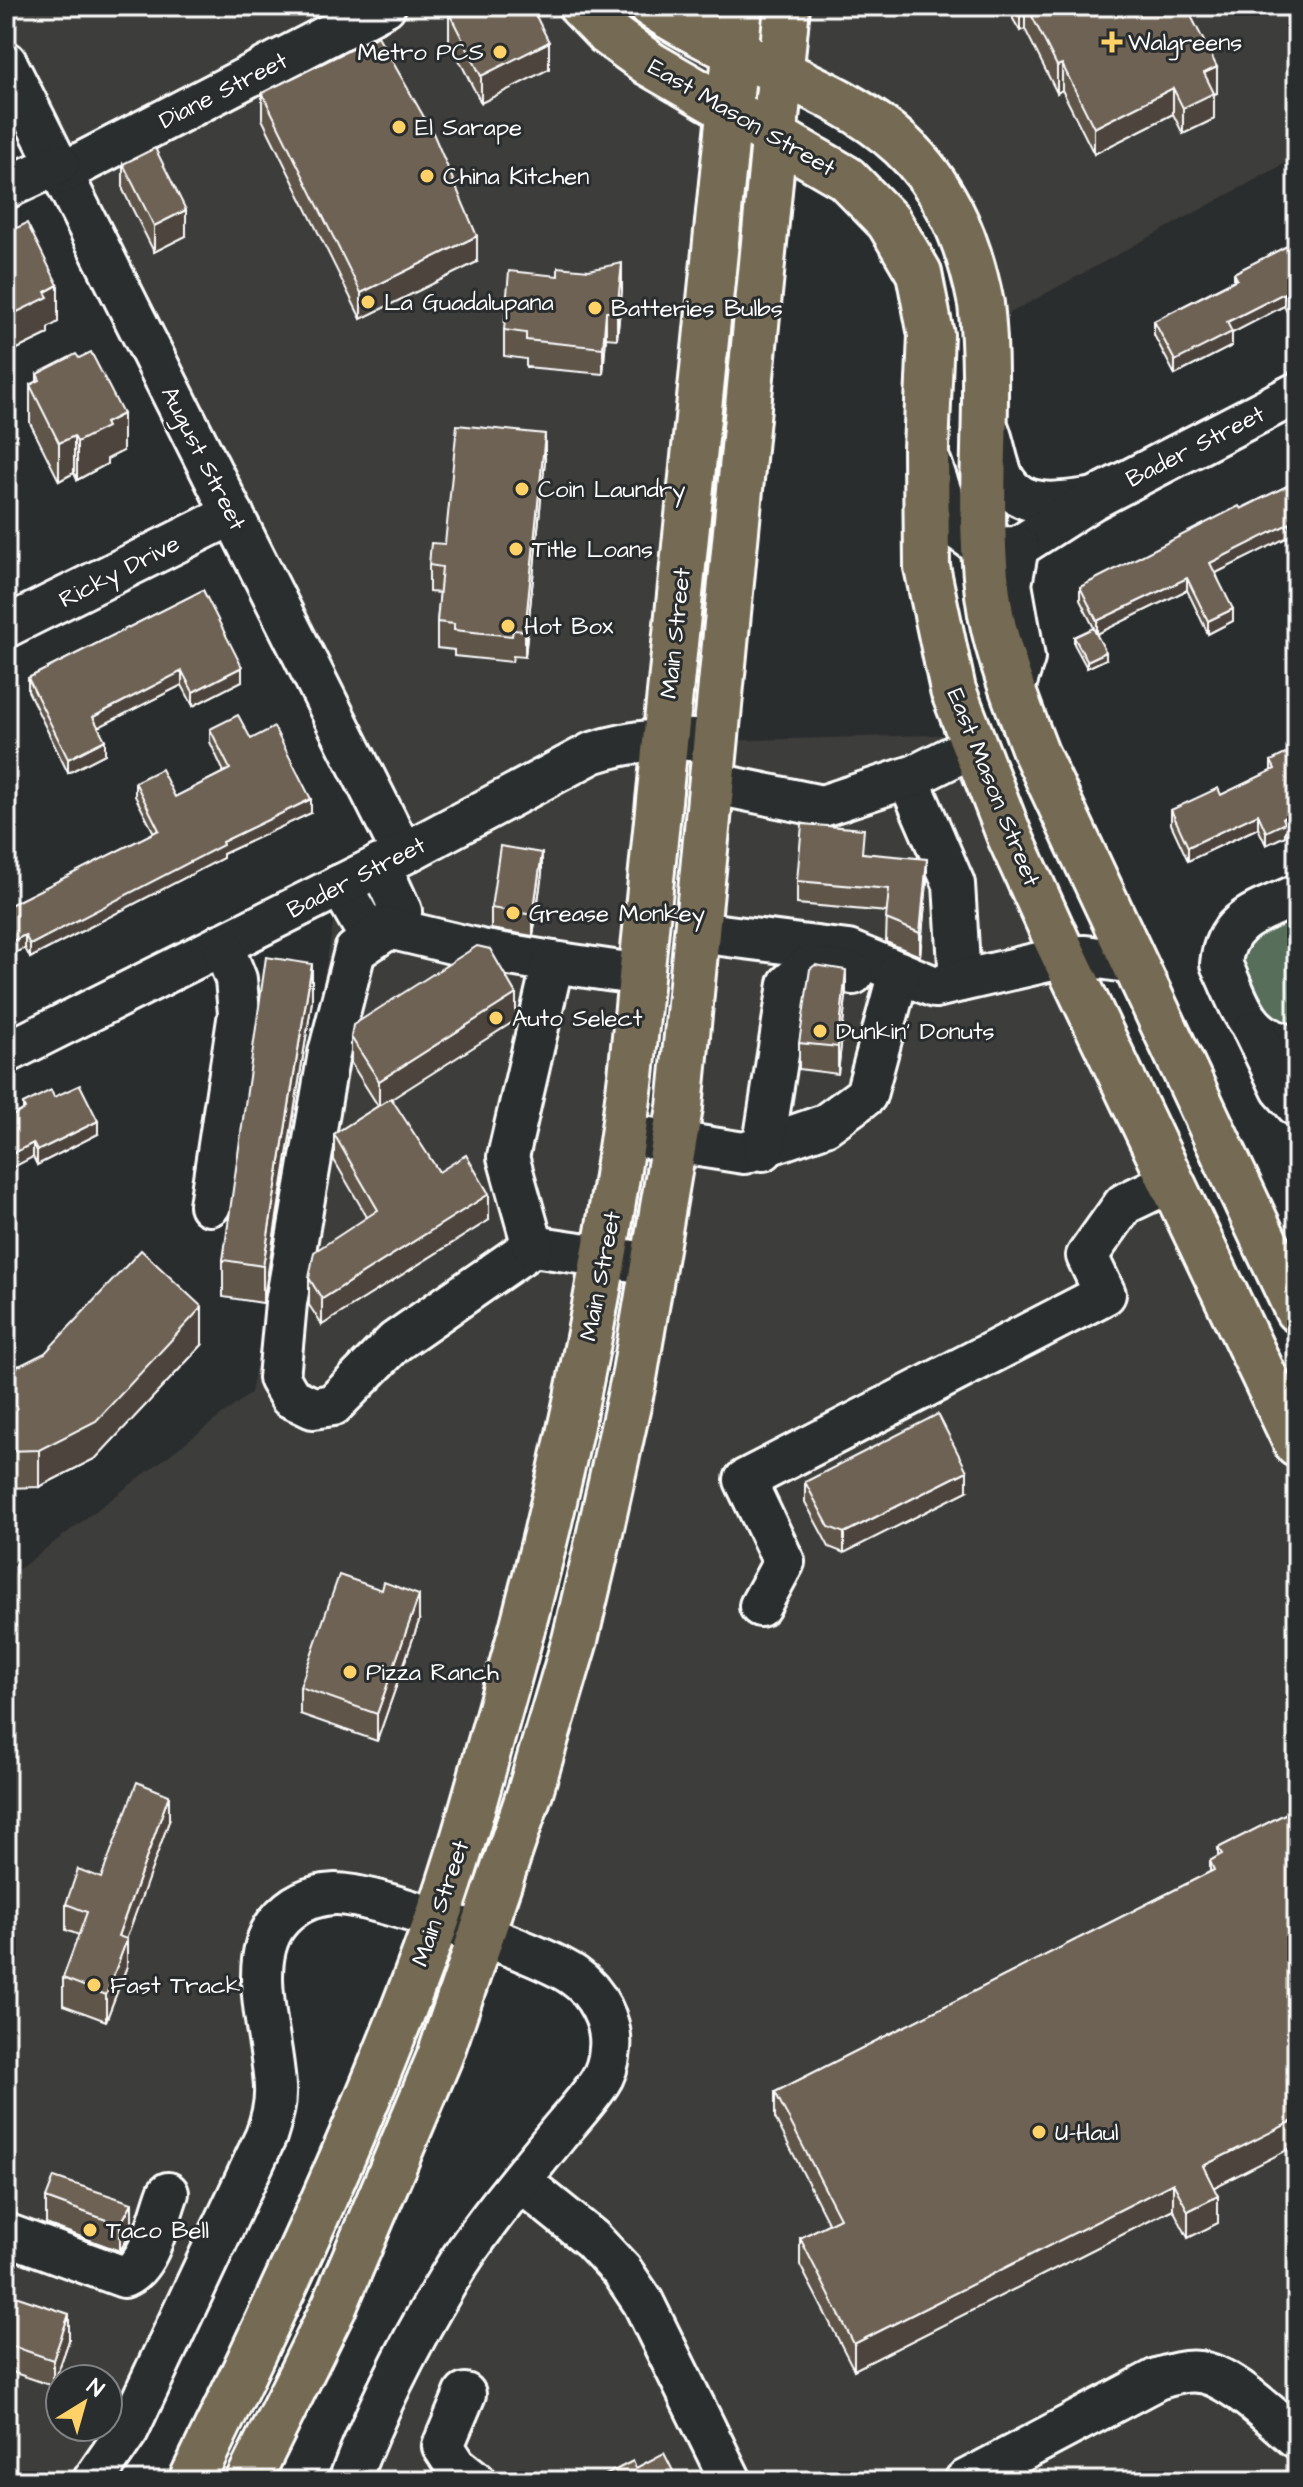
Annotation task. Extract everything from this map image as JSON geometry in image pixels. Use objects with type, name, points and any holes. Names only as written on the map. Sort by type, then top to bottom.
[{"type":"main road","name":"East Mason Street","points":[[581,6],[625,46],[729,111],[802,149],[857,188],[889,222],[919,273],[931,335],[926,449],[927,567],[953,690],[1065,957],[1297,1445]]},
{"type":"main road","name":"East Mason Street","points":[[652,6],[850,106],[883,129],[928,173],[947,203],[973,265],[981,304],[983,415],[1001,547],[991,615],[1013,692],[1036,753],[1297,1310]]},
{"type":"main road","name":"Main Street","points":[[191,2481],[259,2346],[352,2137],[437,1920],[526,1620],[606,1257],[623,1134],[740,6]]},
{"type":"main road","name":"Main Street","points":[[248,2481],[334,2307],[440,2056],[530,1792],[575,1640],[634,1378],[674,1143],[747,448],[753,337],[787,6]]},
{"type":"street","name":"Diane Street","points":[[6,188],[60,169],[385,6]]},
{"type":"street","name":"August Street","points":[[6,62],[233,514],[391,860],[401,911],[389,928]]},
{"type":"street","name":"Bader Street","points":[[1001,547],[1297,393]]},
{"type":"street","name":"Bader Street","points":[[983,415],[1005,483],[1030,500],[1050,505],[1093,499]]},
{"type":"street","points":[[926,449],[952,525],[1001,547]]},
{"type":"street","name":"Ricky Drive","points":[[6,627],[233,514]]},
{"type":"street","name":"Bader Street","points":[[6,1053],[391,860],[592,753],[625,742],[664,737],[713,762],[822,806],[908,778],[974,746]]},
{"type":"street","points":[[908,778],[954,884],[960,981]]},
{"type":"street","points":[[340,885],[363,925],[389,928],[485,951],[641,975]]},
{"type":"street","points":[[1297,895],[1242,921],[1229,933],[1221,964],[1282,1089],[1297,1106]]},
{"type":"street","points":[[389,928],[355,951],[329,1053],[286,1303],[279,1378],[290,1397],[313,1408],[333,1405],[395,1342],[533,1246],[653,1264]]},
{"type":"street","points":[[697,932],[848,951],[894,989]]},
{"type":"street","points":[[210,1205],[239,1013],[236,979],[222,944]]},
{"type":"street","points":[[763,1150],[789,984],[808,967],[853,974],[894,989],[935,987],[1065,957],[1085,956],[1134,963]]},
{"type":"street","points":[[533,1246],[508,1157],[553,962]]},
{"type":"street","points":[[623,1134],[732,1154],[763,1150],[825,1125],[866,1095],[894,989]]},
{"type":"street","points":[[1254,1031],[1282,1045],[1297,1047]]},
{"type":"street","points":[[760,1606],[784,1562],[745,1480],[1105,1294],[1087,1256],[1124,1204],[1172,1181]]},
{"type":"street","points":[[93,2481],[128,2430],[266,2136],[276,2089],[262,1963],[267,1940],[277,1923],[304,1901],[338,1894],[370,1898],[437,1920],[575,1976],[601,2006],[609,2027],[608,2064],[600,2082],[520,2181],[448,2279],[415,2338],[349,2481]]},
{"type":"street","points":[[520,2181],[592,2239],[622,2271],[643,2302],[731,2481]]},
{"type":"street","points":[[6,2234],[124,2277],[135,2272],[142,2261],[168,2193]]},
{"type":"street","points":[[965,2481],[1157,2379],[1174,2374],[1199,2371],[1218,2376],[1297,2438]]},
{"type":"street","points":[[465,2394],[444,2436],[443,2446],[448,2457],[475,2481]]},
{"type":"shaded area","points":[[6,6],[1297,6],[1297,157],[984,327],[941,192],[735,50],[631,1076],[437,1920],[370,1898],[277,1923],[276,2089],[124,2415],[124,2363],[44,2363],[44,2443],[111,2443],[93,2481],[6,2481],[6,1579],[251,1393],[340,885],[403,853],[6,62]]},
{"type":"shaded area","points":[[969,734],[1297,1445],[1297,2481],[349,2481],[415,2338],[600,2082],[601,2006],[479,1936],[575,1640],[715,741]]},
{"type":"green space","points":[[1297,912],[1297,1035],[1271,1027],[1235,949]]},
{"type":"building","points":[[464,6],[531,6],[549,42],[481,76],[449,13]]},
{"type":"building","name":"Walgreens","points":[[1027,6],[1186,6],[1217,67],[1204,73],[1214,93],[1183,108],[1173,88],[1094,128],[1062,64],[1057,66]]},
{"type":"building","points":[[378,36],[433,133],[477,236],[361,293],[262,93]]},
{"type":"building","points":[[155,148],[186,210],[154,226],[123,164]]},
{"type":"building","points":[[27,223],[58,285],[45,292],[48,297],[9,316],[6,312],[6,233]]},
{"type":"building","points":[[1297,241],[1297,295],[1288,300],[1284,293],[1227,322],[1232,332],[1175,361],[1154,321],[1237,279],[1234,273]]},
{"type":"building","points":[[622,263],[617,312],[606,312],[603,348],[526,340],[526,333],[504,330],[509,271],[558,276],[558,267],[589,270]]},
{"type":"building","points":[[91,352],[123,414],[105,423],[107,427],[77,442],[74,436],[59,443],[30,385],[40,380],[37,374],[76,354],[79,358]]},
{"type":"building","points":[[457,425],[545,434],[525,631],[513,630],[512,636],[454,630],[454,624],[437,622],[442,567],[429,565],[431,543],[445,544]]},
{"type":"building","points":[[1297,481],[1296,534],[1290,523],[1210,563],[1233,609],[1208,621],[1187,578],[1097,621],[1080,587],[1239,506],[1241,509]]},
{"type":"building","points":[[203,590],[242,667],[193,692],[182,671],[93,717],[105,740],[68,759],[28,678]]},
{"type":"building","points":[[1093,628],[1106,652],[1087,661],[1074,637]]},
{"type":"building","points":[[238,715],[251,739],[274,727],[311,799],[222,842],[223,845],[30,945],[25,935],[6,944],[6,907],[159,830],[135,782],[161,769],[175,797],[230,769],[210,729]]},
{"type":"building","points":[[1293,750],[1297,758],[1297,811],[1283,818],[1285,823],[1266,832],[1258,814],[1188,847],[1171,810],[1218,788],[1221,795],[1275,769],[1271,761]]},
{"type":"building","points":[[802,824],[864,829],[862,853],[927,859],[920,933],[886,919],[889,889],[797,881]]},
{"type":"building","points":[[500,846],[542,853],[533,915],[491,908]]},
{"type":"building","points":[[477,946],[490,949],[516,994],[379,1081],[351,1037],[353,1025]]},
{"type":"building","points":[[266,957],[312,964],[263,1266],[223,1260]]},
{"type":"building","points":[[815,965],[846,970],[838,1047],[799,1043],[810,969]]},
{"type":"building","points":[[80,1085],[98,1121],[37,1151],[33,1143],[6,1157],[6,1119],[25,1109],[23,1104],[51,1090],[54,1097]]},
{"type":"building","points":[[391,1098],[439,1172],[466,1155],[489,1194],[322,1299],[309,1278],[314,1252],[378,1210],[334,1134]]},
{"type":"building","points":[[141,1250],[202,1307],[96,1421],[39,1450],[6,1451],[6,1367],[17,1367],[45,1353]]},
{"type":"building","points":[[938,1414],[967,1471],[844,1533],[829,1527],[805,1482]]},
{"type":"building","points":[[339,1575],[382,1590],[384,1582],[419,1595],[377,1714],[300,1687]]},
{"type":"building","points":[[137,1782],[169,1795],[118,1936],[127,1939],[106,1995],[63,1978],[87,1912],[66,1904],[78,1869],[101,1878]]},
{"type":"building","name":"U-Haul","points":[[1297,1808],[1297,2119],[1203,2166],[1218,2196],[1188,2211],[1173,2183],[854,2344],[800,2238],[840,2218],[775,2092],[1214,1870],[1210,1861],[1222,1854],[1218,1848]]},
{"type":"building","points":[[54,2177],[132,2203],[120,2225],[46,2198]]},
{"type":"building","points":[[6,2293],[69,2314],[53,2360],[6,2344]]},
{"type":"building","points":[[664,2453],[678,2481],[594,2481],[633,2461],[636,2468]]},
{"type":"place","name":"Walgreens","points":[[1112,42]]},
{"type":"place","name":"Metro PCS","points":[[500,52]]},
{"type":"place","name":"El Sarape","points":[[399,127]]},
{"type":"place","name":"China Kitchen","points":[[427,176]]},
{"type":"place","name":"La Guadalupana","points":[[368,302]]},
{"type":"place","name":"Batteries Bulbs","points":[[595,308]]},
{"type":"place","name":"Coin Laundry","points":[[522,489]]},
{"type":"place","name":"Title Loans","points":[[516,549]]},
{"type":"place","name":"Hot Box","points":[[508,626]]},
{"type":"place","name":"Grease Monkey","points":[[513,913]]},
{"type":"place","name":"Auto Select","points":[[496,1018]]},
{"type":"place","name":"Dunkin' Donuts","points":[[820,1031]]},
{"type":"place","name":"Pizza Ranch","points":[[350,1672]]},
{"type":"place","name":"Fast Track","points":[[94,1985]]},
{"type":"place","name":"U-Haul","points":[[1039,2132]]},
{"type":"place","name":"Taco Bell","points":[[90,2230]]}]
